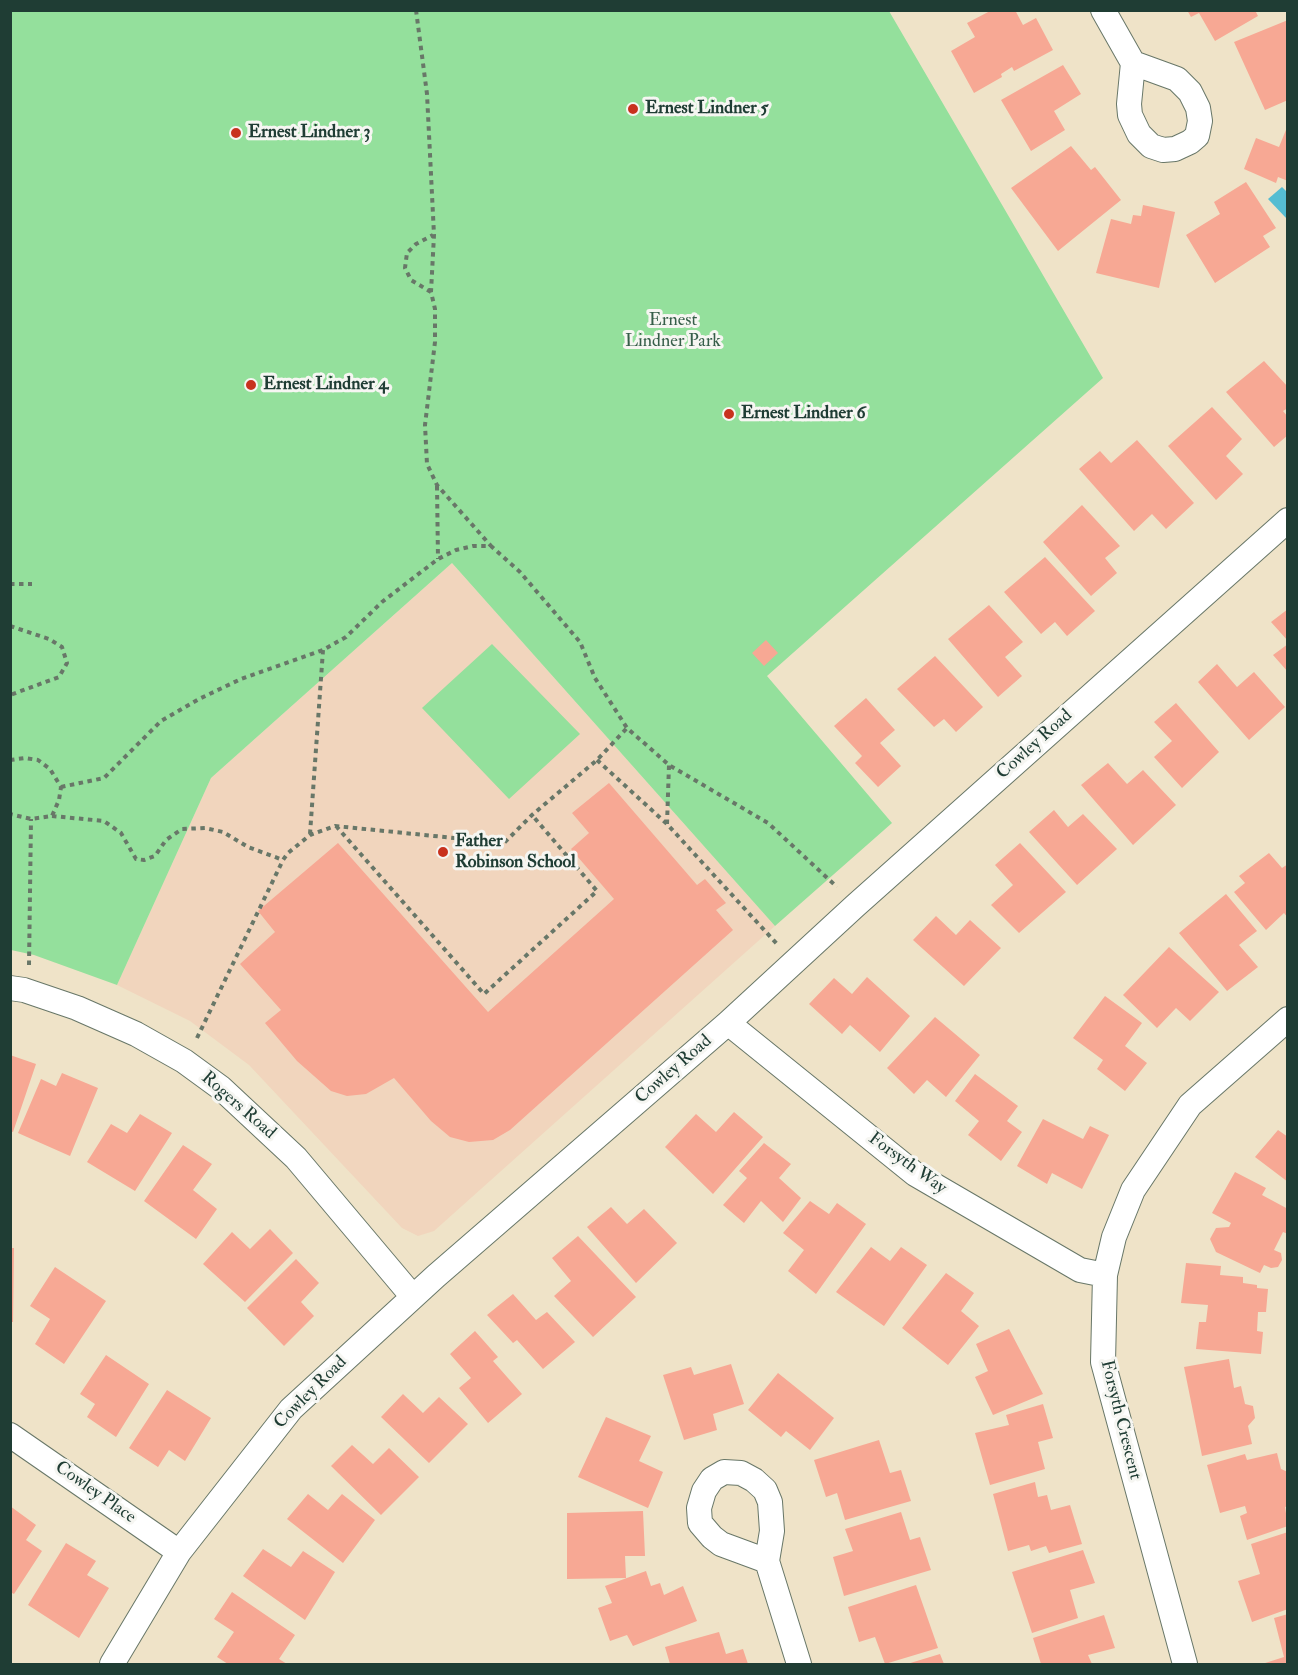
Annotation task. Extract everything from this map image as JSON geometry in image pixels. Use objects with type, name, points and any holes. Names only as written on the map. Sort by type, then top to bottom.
[{"type":"street","points":[[1103,10],[1134,63]]},
{"type":"street","name":"Cowley Road","points":[[112,1665],[179,1552],[291,1409],[412,1297],[728,1023],[1287,520]]},
{"type":"street","name":"Rogers Road","points":[[10,988],[24,990],[77,1008],[136,1034],[184,1061],[221,1088],[296,1158],[412,1297]]},
{"type":"street","name":"Forsyth Crescent","points":[[1185,1665],[1103,1362],[1105,1275],[1114,1237],[1133,1190],[1190,1105],[1287,1019]]},
{"type":"street","name":"Forsyth Way","points":[[728,1023],[915,1174],[1080,1270],[1105,1275]]},
{"type":"street","name":"Cowley Place","points":[[10,1435],[179,1552]]},
{"type":"street","points":[[767,1561],[799,1665]]},
{"type":"path","points":[[416,10],[427,94],[434,235],[431,292],[435,309],[435,342],[425,425],[427,464],[436,485],[491,546],[520,572],[580,642],[595,678],[627,728],[669,765],[768,823],[836,886]]},
{"type":"path","points":[[431,292],[411,280],[405,268],[407,253],[416,244],[434,235]]},
{"type":"path","points":[[436,485],[438,559]]},
{"type":"path","points":[[61,787],[104,778],[161,721],[199,699],[241,679],[323,650],[346,637],[382,602],[438,559],[456,550],[473,546],[491,546]]},
{"type":"path","points":[[10,584],[32,584]]},
{"type":"path","points":[[10,626],[49,639],[62,647],[67,663],[59,677],[10,695]]},
{"type":"path","points":[[310,835],[323,650]]},
{"type":"path","points":[[196,1039],[284,860],[288,853],[310,835],[335,826],[504,843],[532,815],[597,760],[627,728]]},
{"type":"path","points":[[10,760],[25,758],[38,760],[50,769],[61,787],[59,800],[52,816]]},
{"type":"path","points":[[597,760],[667,824],[795,962]]},
{"type":"path","points":[[667,824],[669,765]]},
{"type":"path","points":[[10,814],[31,819],[52,816],[104,821],[121,833],[136,859],[144,860],[155,856],[166,840],[182,829],[205,828],[223,832],[248,847],[284,860]]},
{"type":"path","points":[[335,826],[484,994],[597,891],[532,815]]},
{"type":"path","points":[[29,964],[31,819]]},
{"type":"shaded area","name":"Father Robinson School","points":[[452,563],[775,926],[434,1231],[418,1236],[402,1228],[249,1065],[190,1021],[117,985],[211,778]]},
{"type":"green space","name":"Ernest Lindner Park","points":[[10,11],[889,11],[1103,378],[767,676],[892,823],[775,926],[452,563],[211,778],[117,985],[34,955],[11,950]]},
{"type":"green space","points":[[492,644],[580,734],[509,799],[422,708]]},
{"type":"water","points":[[1282,187],[1287,192],[1287,219],[1268,199]]},
{"type":"building","points":[[992,10],[1015,10],[1023,25],[1036,18],[1053,50],[1014,71],[1012,67],[1001,74],[1002,77],[974,93],[951,51],[975,37],[967,23]]},
{"type":"building","points":[[1187,10],[1255,10],[1258,16],[1215,41],[1199,13],[1191,17]]},
{"type":"building","points":[[1288,20],[1288,100],[1265,110],[1234,42]]},
{"type":"building","points":[[1063,65],[1081,94],[1054,111],[1065,130],[1031,151],[1001,100]]},
{"type":"building","points":[[1288,125],[1288,181],[1278,177],[1276,183],[1244,169],[1256,138],[1279,147]]},
{"type":"building","points":[[1071,146],[1091,170],[1095,167],[1121,200],[1058,251],[1011,188]]},
{"type":"building","points":[[1246,182],[1276,228],[1263,236],[1270,247],[1215,283],[1186,235],[1220,214],[1214,202]]},
{"type":"building","points":[[1143,205],[1175,212],[1159,288],[1096,273],[1111,219],[1131,224],[1133,215],[1141,216]]},
{"type":"building","points":[[1264,361],[1288,387],[1288,408],[1283,411],[1288,417],[1288,435],[1274,447],[1226,392]]},
{"type":"building","points":[[1212,407],[1242,439],[1226,456],[1243,474],[1216,500],[1168,446]]},
{"type":"building","points":[[1137,440],[1194,503],[1166,529],[1152,514],[1134,531],[1079,469],[1100,451],[1111,463]]},
{"type":"building","points":[[1082,505],[1120,546],[1105,558],[1117,573],[1091,596],[1043,542]]},
{"type":"building","points":[[1045,557],[1095,611],[1067,636],[1055,622],[1041,634],[1004,592]]},
{"type":"building","points":[[989,605],[1023,642],[1005,657],[1022,676],[998,697],[948,639]]},
{"type":"building","points":[[1288,609],[1288,641],[1271,622]]},
{"type":"building","points":[[766,640],[778,653],[764,666],[752,653]]},
{"type":"building","points":[[1288,644],[1288,672],[1273,655]]},
{"type":"building","points":[[935,656],[983,707],[956,732],[944,719],[934,727],[897,689]]},
{"type":"building","points":[[1217,664],[1237,687],[1254,672],[1285,707],[1249,740],[1198,682]]},
{"type":"building","points":[[866,698],[895,730],[880,743],[901,766],[878,787],[855,763],[862,756],[834,726]]},
{"type":"building","points":[[1176,703],[1219,752],[1182,788],[1154,757],[1172,741],[1154,722]]},
{"type":"building","points":[[1108,763],[1127,784],[1143,770],[1176,805],[1133,845],[1081,785]]},
{"type":"building","points":[[609,783],[697,885],[705,879],[726,903],[716,910],[733,930],[510,1130],[493,1140],[469,1142],[450,1137],[431,1121],[394,1078],[366,1094],[347,1096],[331,1091],[297,1061],[265,1023],[281,1010],[240,964],[275,932],[258,911],[338,843],[488,1012],[614,899],[571,849],[589,833],[572,813]]},
{"type":"building","points":[[1054,810],[1068,827],[1083,814],[1117,849],[1077,885],[1029,832]]},
{"type":"building","points":[[1020,843],[1066,892],[1019,933],[991,905],[1013,885],[995,865]]},
{"type":"building","points":[[1269,853],[1282,868],[1288,864],[1288,918],[1284,913],[1266,930],[1234,892],[1245,883],[1239,876]]},
{"type":"building","points":[[1226,894],[1257,931],[1239,945],[1258,967],[1227,991],[1179,933]]},
{"type":"building","points":[[936,916],[956,935],[970,920],[1001,948],[964,986],[913,940]]},
{"type":"building","points":[[1169,947],[1219,992],[1190,1021],[1176,1008],[1157,1028],[1123,995]]},
{"type":"building","points":[[867,977],[910,1016],[880,1052],[850,1025],[842,1034],[809,1004],[834,978],[852,994]]},
{"type":"building","points":[[1105,996],[1142,1023],[1125,1046],[1147,1063],[1125,1091],[1097,1069],[1103,1060],[1073,1038]]},
{"type":"building","points":[[935,1017],[980,1055],[946,1097],[927,1080],[914,1094],[887,1068]]},
{"type":"building","points":[[10,1055],[36,1064],[13,1132],[10,1131]]},
{"type":"building","points":[[62,1073],[98,1088],[70,1156],[18,1133],[41,1079],[56,1086]]},
{"type":"building","points":[[975,1074],[1018,1106],[1007,1121],[1022,1132],[1001,1161],[968,1135],[979,1121],[955,1101]]},
{"type":"building","points":[[734,1112],[763,1137],[713,1194],[665,1147],[696,1114],[716,1132]]},
{"type":"building","points":[[140,1114],[172,1133],[135,1191],[87,1162],[111,1124],[127,1133]]},
{"type":"building","points":[[1043,1119],[1083,1139],[1090,1126],[1109,1135],[1082,1189],[1052,1173],[1047,1184],[1017,1166]]},
{"type":"building","points":[[1278,1130],[1288,1137],[1288,1182],[1255,1157]]},
{"type":"building","points":[[764,1143],[791,1164],[779,1178],[801,1198],[783,1222],[761,1201],[744,1223],[723,1205],[747,1178],[739,1171]]},
{"type":"building","points":[[183,1145],[212,1164],[193,1190],[217,1209],[196,1239],[144,1201]]},
{"type":"building","points":[[1235,1172],[1266,1188],[1262,1195],[1288,1209],[1288,1234],[1283,1232],[1274,1250],[1281,1253],[1282,1260],[1278,1267],[1271,1268],[1264,1265],[1260,1273],[1216,1252],[1210,1239],[1216,1228],[1229,1227],[1231,1223],[1212,1213]]},
{"type":"building","points":[[810,1201],[829,1214],[837,1203],[866,1224],[816,1294],[788,1271],[804,1250],[783,1233]]},
{"type":"building","points":[[611,1207],[627,1224],[644,1209],[677,1243],[636,1283],[587,1227]]},
{"type":"building","points":[[270,1229],[293,1253],[245,1302],[203,1264],[232,1232],[250,1249]]},
{"type":"building","points":[[578,1236],[636,1297],[593,1337],[554,1296],[571,1281],[552,1258]]},
{"type":"building","points":[[871,1247],[890,1261],[901,1247],[927,1265],[884,1326],[836,1292]]},
{"type":"building","points":[[10,1248],[14,1248],[13,1322],[10,1322]]},
{"type":"building","points":[[296,1259],[319,1283],[301,1302],[314,1316],[284,1346],[247,1308]]},
{"type":"building","points":[[1186,1263],[1221,1266],[1220,1275],[1243,1277],[1243,1283],[1268,1289],[1266,1312],[1258,1312],[1257,1331],[1263,1332],[1261,1354],[1196,1349],[1199,1322],[1206,1322],[1208,1305],[1181,1303]]},
{"type":"building","points":[[55,1267],[106,1301],[64,1364],[35,1344],[50,1319],[30,1306]]},
{"type":"building","points":[[946,1273],[974,1293],[961,1311],[979,1326],[948,1365],[902,1328]]},
{"type":"building","points":[[513,1294],[536,1320],[547,1312],[575,1342],[543,1369],[517,1340],[513,1343],[487,1315]]},
{"type":"building","points":[[1009,1329],[1043,1394],[993,1415],[975,1377],[988,1371],[976,1344]]},
{"type":"building","points":[[475,1331],[498,1357],[493,1361],[522,1394],[488,1423],[459,1388],[471,1378],[450,1354]]},
{"type":"building","points":[[106,1355],[149,1384],[116,1437],[87,1417],[95,1404],[80,1394]]},
{"type":"building","points":[[1229,1359],[1234,1388],[1241,1386],[1245,1404],[1253,1406],[1255,1418],[1248,1426],[1252,1444],[1202,1456],[1184,1367]]},
{"type":"building","points":[[731,1364],[744,1404],[713,1414],[717,1430],[684,1440],[663,1375],[691,1367],[694,1375]]},
{"type":"building","points":[[778,1373],[834,1418],[810,1450],[786,1431],[781,1437],[748,1410]]},
{"type":"building","points":[[167,1390],[211,1418],[185,1461],[169,1450],[158,1467],[129,1448]]},
{"type":"building","points":[[403,1394],[423,1413],[439,1397],[468,1424],[429,1463],[381,1417]]},
{"type":"building","points":[[1043,1404],[1053,1438],[1038,1442],[1045,1469],[990,1485],[975,1433],[1009,1425],[1006,1415]]},
{"type":"building","points":[[606,1417],[651,1436],[639,1461],[663,1472],[648,1508],[578,1477]]},
{"type":"building","points":[[879,1440],[890,1473],[901,1470],[911,1501],[845,1520],[837,1493],[826,1497],[814,1460]]},
{"type":"building","points":[[352,1445],[373,1464],[389,1448],[419,1477],[381,1515],[331,1466]]},
{"type":"building","points":[[1277,1453],[1281,1469],[1288,1472],[1288,1506],[1285,1507],[1288,1526],[1247,1540],[1240,1516],[1247,1513],[1245,1506],[1220,1513],[1207,1465],[1245,1454],[1247,1460]]},
{"type":"building","points":[[1035,1482],[1038,1497],[1047,1495],[1051,1510],[1070,1505],[1082,1544],[1049,1553],[1046,1546],[1031,1551],[1029,1545],[1008,1551],[993,1494]]},
{"type":"building","points":[[308,1494],[328,1510],[342,1494],[375,1520],[343,1563],[287,1519]]},
{"type":"building","points":[[10,1506],[36,1525],[26,1540],[42,1551],[14,1594],[10,1592]]},
{"type":"building","points":[[643,1511],[645,1556],[625,1556],[626,1578],[567,1579],[567,1513]]},
{"type":"building","points":[[901,1512],[910,1540],[920,1537],[931,1570],[844,1596],[833,1557],[853,1551],[845,1529]]},
{"type":"building","points":[[1288,1532],[1288,1609],[1252,1622],[1238,1581],[1260,1574],[1251,1544]]},
{"type":"building","points":[[66,1543],[96,1561],[87,1575],[109,1588],[79,1638],[28,1605]]},
{"type":"building","points":[[263,1549],[291,1567],[303,1551],[335,1572],[305,1620],[243,1576]]},
{"type":"building","points":[[1083,1550],[1095,1583],[1070,1590],[1078,1618],[1032,1633],[1012,1572]]},
{"type":"building","points":[[646,1571],[651,1586],[660,1583],[664,1595],[683,1586],[697,1621],[633,1646],[627,1635],[610,1641],[598,1608],[612,1603],[605,1586]]},
{"type":"building","points":[[916,1585],[938,1648],[885,1664],[875,1637],[859,1642],[848,1607]]},
{"type":"building","points":[[232,1592],[295,1635],[279,1659],[287,1664],[228,1664],[217,1657],[234,1632],[214,1619]]},
{"type":"building","points":[[1288,1614],[1288,1664],[1262,1664],[1284,1657],[1274,1618]]},
{"type":"building","points":[[1104,1615],[1115,1648],[1088,1655],[1092,1664],[1041,1664],[1033,1638]]},
{"type":"building","points":[[719,1632],[726,1654],[743,1649],[748,1664],[670,1664],[665,1647]]},
{"type":"building","points":[[940,1654],[944,1664],[907,1664]]},
{"type":"place","name":"Ernest Lindner 5","points":[[633,109]]},
{"type":"place","name":"Ernest Lindner 3","points":[[236,133]]},
{"type":"place","name":"Ernest Lindner 4","points":[[251,385]]},
{"type":"place","name":"Ernest Lindner 6","points":[[729,414]]},
{"type":"place","name":"Father Robinson School","points":[[443,852]]}]
